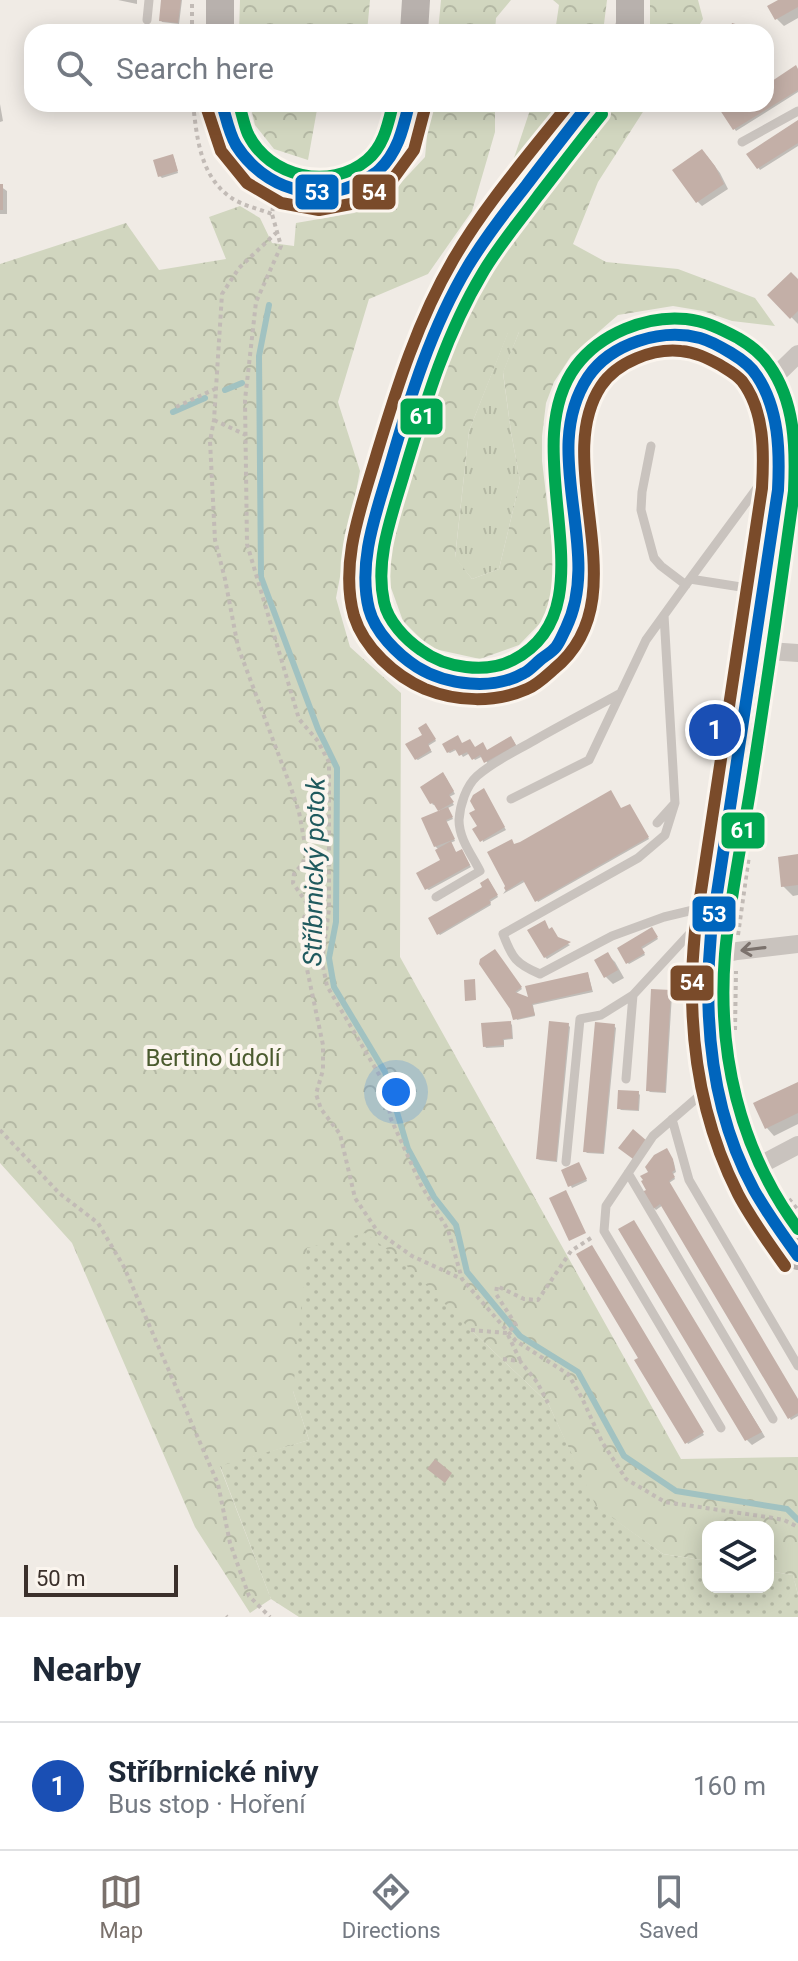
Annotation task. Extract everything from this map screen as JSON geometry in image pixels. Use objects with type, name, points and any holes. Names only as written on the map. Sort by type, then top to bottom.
[{"type":"main road","points":[[220,0],[220,24]]},
{"type":"main road","points":[[414,24],[416,0]]},
{"type":"main road","points":[[630,0],[630,24]]},
{"type":"main road","points":[[224,112],[230,135],[241,156],[261,175],[277,185],[315,194],[339,192],[380,171],[401,141],[407,112]]},
{"type":"main road","points":[[583,112],[488,233],[461,277],[422,360],[377,508],[366,558],[369,612],[397,652],[418,668],[443,678],[471,683],[500,681],[523,674],[547,657],[572,618],[577,594],[578,550],[568,445],[575,403],[587,378],[625,346],[677,334],[697,337],[717,345],[755,371],[771,406],[780,456],[778,490],[716,905],[723,954],[707,1012],[721,1113],[733,1147],[756,1168],[764,1210],[798,1256]]},
{"type":"street","points":[[764,387],[798,354]]},
{"type":"street","points":[[755,650],[798,653]]},
{"type":"street","points":[[723,954],[798,944]]},
{"type":"street","points":[[756,1168],[798,1145]]},
{"type":"lane","points":[[147,20],[149,0]]},
{"type":"lane","points":[[742,142],[798,111]]},
{"type":"lane","points":[[651,446],[641,510],[654,558],[661,566],[688,582],[764,590]]},
{"type":"lane","points":[[511,799],[589,760],[646,640],[780,456]]},
{"type":"lane","points":[[664,615],[675,803],[665,835],[638,858],[503,934],[510,951],[522,967],[540,974],[612,936],[664,917],[716,905]]},
{"type":"lane","points":[[436,897],[480,871],[462,837],[459,822],[468,787],[477,777],[516,750],[621,693]]},
{"type":"lane","points":[[657,823],[675,803]]},
{"type":"lane","points":[[566,1162],[580,1019],[601,1015],[633,995],[716,905]]},
{"type":"lane","points":[[626,1079],[633,995]]},
{"type":"lane","points":[[715,1081],[653,1136],[606,1206],[604,1231],[721,1428]]},
{"type":"lane","points":[[672,1119],[689,1180],[798,1366]]},
{"type":"lane","points":[[628,1173],[773,1419]]},
{"type":"path","points":[[192,0],[192,24]]},
{"type":"path","points":[[194,112],[197,138],[209,176],[230,198],[272,214],[281,246],[256,302],[245,400],[247,544],[299,719],[317,740],[329,762],[329,909],[322,962],[327,986],[384,1083],[391,1119],[421,1185],[448,1230],[462,1279],[507,1333],[568,1374],[602,1442],[626,1479],[665,1502],[784,1520],[798,1527]]},
{"type":"path","points":[[277,232],[239,268],[222,294],[210,441],[215,540],[238,647],[299,812],[306,850],[293,883],[308,905],[302,925],[303,950],[323,1045],[323,1070],[316,1094],[321,1109],[340,1134],[355,1198],[378,1232],[412,1256],[462,1279]]},
{"type":"path","points":[[176,407],[215,389]]},
{"type":"path","points":[[214,420],[246,435]]},
{"type":"path","points":[[734,1040],[723,954],[751,848]]},
{"type":"path","points":[[0,1130],[59,1193],[98,1223],[124,1267],[218,1484],[230,1543],[249,1596],[270,1617]]},
{"type":"path","points":[[756,1168],[774,1181],[798,1210]]},
{"type":"path","points":[[471,1330],[507,1333],[516,1325],[496,1294],[497,1286],[524,1299],[538,1300],[571,1251],[604,1231]]},
{"type":"path","points":[[507,1333],[520,1361],[537,1382],[548,1403]]},
{"type":"path","points":[[503,1359],[520,1361]]},
{"type":"green space","points":[[240,0],[370,0],[368,24],[239,24]]},
{"type":"green space","points":[[441,0],[511,0],[496,18],[496,24],[439,24]]},
{"type":"green space","points":[[553,0],[607,0],[604,24],[556,24],[559,5]]},
{"type":"green space","points":[[650,0],[698,0],[703,19],[700,24],[650,24]]},
{"type":"green space","points":[[252,112],[317,112],[308,160],[274,149],[255,125]]},
{"type":"green space","name":"Bertino údolí","points":[[429,112],[495,112],[495,132],[472,211],[428,274],[369,299],[338,402],[360,471],[336,598],[350,647],[401,693],[400,957],[681,1459],[798,1457],[798,1595],[793,1575],[774,1572],[774,1521],[702,1521],[702,1560],[663,1554],[595,1506],[548,1403],[471,1330],[293,1391],[309,1440],[220,1467],[271,1599],[250,1613],[195,1527],[72,1243],[0,1163],[0,264],[126,223],[159,270],[226,259],[209,217],[240,206],[260,218],[272,243],[294,246],[296,223],[354,213],[383,202],[425,157]]},
{"type":"green space","points":[[529,112],[558,112],[518,161],[514,158]]},
{"type":"green space","points":[[608,112],[643,112],[598,182],[573,244],[606,262],[678,269],[755,298],[775,326],[732,321],[703,311],[673,306],[618,315],[571,356],[554,382],[546,403],[542,436],[542,461],[555,569],[548,615],[519,645],[480,659],[430,648],[403,621],[385,571],[405,484],[434,396],[476,294],[548,186]],"holes":[[[519,332],[503,372],[520,481],[499,569],[472,579],[455,557],[469,431],[508,333]]]},
{"type":"green space","points":[[508,332],[519,332],[503,373],[520,481],[499,569],[472,579],[455,558],[469,431]]},
{"type":"green space","points":[[365,1233],[400,1259],[548,1403],[596,1506],[663,1554],[702,1560],[702,1593],[774,1593],[774,1572],[793,1575],[798,1595],[798,1617],[299,1617],[271,1599],[220,1466],[309,1440],[293,1391],[307,1248]]},
{"type":"building","points":[[161,0],[181,0],[178,23],[159,21]]},
{"type":"building","points":[[778,0],[798,0],[798,7],[775,20],[767,6]]},
{"type":"building","points":[[796,65],[798,90],[774,105],[774,80]]},
{"type":"building","points":[[721,112],[762,112],[733,130]]},
{"type":"building","points":[[798,120],[798,143],[757,169],[746,154]]},
{"type":"building","points":[[702,149],[724,184],[696,203],[672,170]]},
{"type":"building","points":[[173,154],[178,171],[158,177],[153,160]]},
{"type":"building","points":[[0,184],[3,184],[3,210],[0,210]]},
{"type":"building","points":[[791,272],[798,279],[798,311],[790,319],[767,295]]},
{"type":"building","points":[[426,723],[436,739],[428,744],[431,750],[415,760],[405,744],[422,735],[418,728]]},
{"type":"building","points":[[458,735],[462,743],[470,739],[475,747],[483,742],[487,750],[511,736],[516,745],[484,763],[480,755],[472,760],[467,752],[459,756],[455,749],[447,753],[442,744]]},
{"type":"building","points":[[443,772],[454,791],[449,795],[454,802],[438,811],[420,787]]},
{"type":"building","points":[[484,788],[505,827],[480,842],[472,829],[477,826],[469,813],[475,810],[470,801],[473,795]]},
{"type":"building","points":[[611,790],[621,808],[630,804],[649,837],[535,902],[523,880],[506,891],[487,852],[512,839],[514,844],[520,842]]},
{"type":"building","points":[[448,807],[453,817],[446,820],[455,839],[434,847],[421,818]]},
{"type":"building","points":[[451,841],[456,852],[462,849],[470,865],[425,890],[416,873],[440,860],[435,850]]},
{"type":"building","points":[[798,854],[798,885],[781,887],[778,857]]},
{"type":"building","points":[[488,878],[498,895],[489,900],[491,903],[437,935],[428,918],[482,887],[480,883]]},
{"type":"building","points":[[545,920],[558,937],[571,942],[544,958],[527,930]]},
{"type":"building","points":[[652,927],[658,937],[641,947],[645,953],[626,964],[617,948]]},
{"type":"building","points":[[495,949],[522,987],[515,992],[528,997],[525,986],[588,972],[592,990],[532,1004],[535,1015],[513,1020],[510,1009],[479,964],[480,959]]},
{"type":"building","points":[[608,952],[618,970],[604,978],[594,960]]},
{"type":"building","points":[[475,979],[476,1000],[465,1001],[464,980]]},
{"type":"building","points":[[651,989],[671,990],[665,1092],[646,1091]]},
{"type":"building","points":[[511,1021],[512,1038],[503,1039],[504,1045],[483,1047],[481,1023]]},
{"type":"building","points":[[549,1021],[569,1023],[556,1161],[536,1159]]},
{"type":"building","points":[[595,1022],[615,1024],[603,1153],[583,1152]]},
{"type":"building","points":[[798,1082],[798,1113],[765,1129],[753,1103]]},
{"type":"building","points":[[618,1090],[639,1091],[638,1110],[617,1109]]},
{"type":"building","points":[[633,1129],[647,1141],[633,1159],[618,1148]]},
{"type":"building","points":[[667,1148],[675,1170],[672,1172],[675,1177],[669,1181],[798,1399],[798,1413],[788,1419],[660,1204],[652,1210],[642,1192],[646,1190],[640,1176],[648,1172],[645,1167],[654,1155]]},
{"type":"building","points":[[579,1162],[587,1179],[568,1187],[561,1170]]},
{"type":"building","points":[[566,1190],[586,1233],[569,1241],[549,1198]]},
{"type":"building","points":[[634,1220],[762,1432],[745,1441],[618,1229]]},
{"type":"building","points":[[592,1245],[704,1432],[685,1444],[634,1360],[638,1358],[576,1254]]},
{"type":"building","points":[[435,1459],[452,1473],[445,1483],[427,1469]]},
{"type":"waterway","name":"Stříbrnický potok","points":[[269,305],[259,356],[261,577],[318,729],[337,768],[336,922],[329,958],[334,987],[385,1072],[408,1149],[434,1197],[456,1225],[467,1272],[520,1336],[578,1372],[624,1456],[676,1491],[787,1509],[798,1520]]},
{"type":"waterway","points":[[225,390],[242,383]]},
{"type":"waterway","points":[[173,412],[205,398]]},
{"type":"transit line","name":"54","points":[[208,112],[221,151],[247,183],[281,203],[319,210],[356,203],[390,183],[414,150],[424,112]]},
{"type":"transit line","name":"53","points":[[224,112],[236,145],[247,160],[276,182],[311,192],[347,188],[377,171],[395,148],[407,112]]},
{"type":"transit line","name":"61","points":[[241,112],[248,134],[270,161],[302,175],[319,177],[352,170],[367,160],[378,148],[391,112]]},
{"type":"transit line","name":"54","points":[[563,112],[479,220],[429,306],[401,379],[359,513],[351,554],[350,596],[359,628],[373,650],[392,669],[425,689],[450,696],[489,699],[531,687],[554,669],[579,640],[591,606],[594,569],[584,454],[588,418],[601,386],[616,370],[636,358],[670,351],[696,354],[729,370],[750,393],[759,419],[763,447],[762,488],[695,931],[692,999],[697,1066],[712,1131],[738,1194],[785,1266]]},
{"type":"transit line","name":"53","points":[[583,112],[488,235],[468,266],[432,338],[374,518],[365,573],[369,609],[376,626],[388,642],[409,662],[429,673],[455,682],[484,684],[512,679],[526,672],[553,651],[566,628],[576,598],[578,567],[569,437],[574,406],[588,377],[598,365],[624,347],[670,335],[685,335],[712,342],[742,360],[757,376],[774,416],[779,460],[778,490],[711,933],[708,999],[713,1065],[728,1129],[739,1160],[759,1199],[798,1256]]},
{"type":"transit line","name":"61","points":[[602,114],[495,254],[469,297],[447,344],[391,517],[383,551],[384,602],[393,623],[403,635],[421,650],[442,661],[478,668],[513,660],[543,636],[557,604],[561,566],[554,441],[559,401],[576,366],[598,345],[625,329],[655,320],[671,319],[686,319],[713,326],[751,346],[769,365],[778,379],[789,409],[795,458],[794,491],[758,743],[730,910],[723,991],[729,1063],[747,1133],[761,1166],[798,1229]]},
{"type":"place","name":"Stříbrnické nivy","points":[[715,730]]}]
